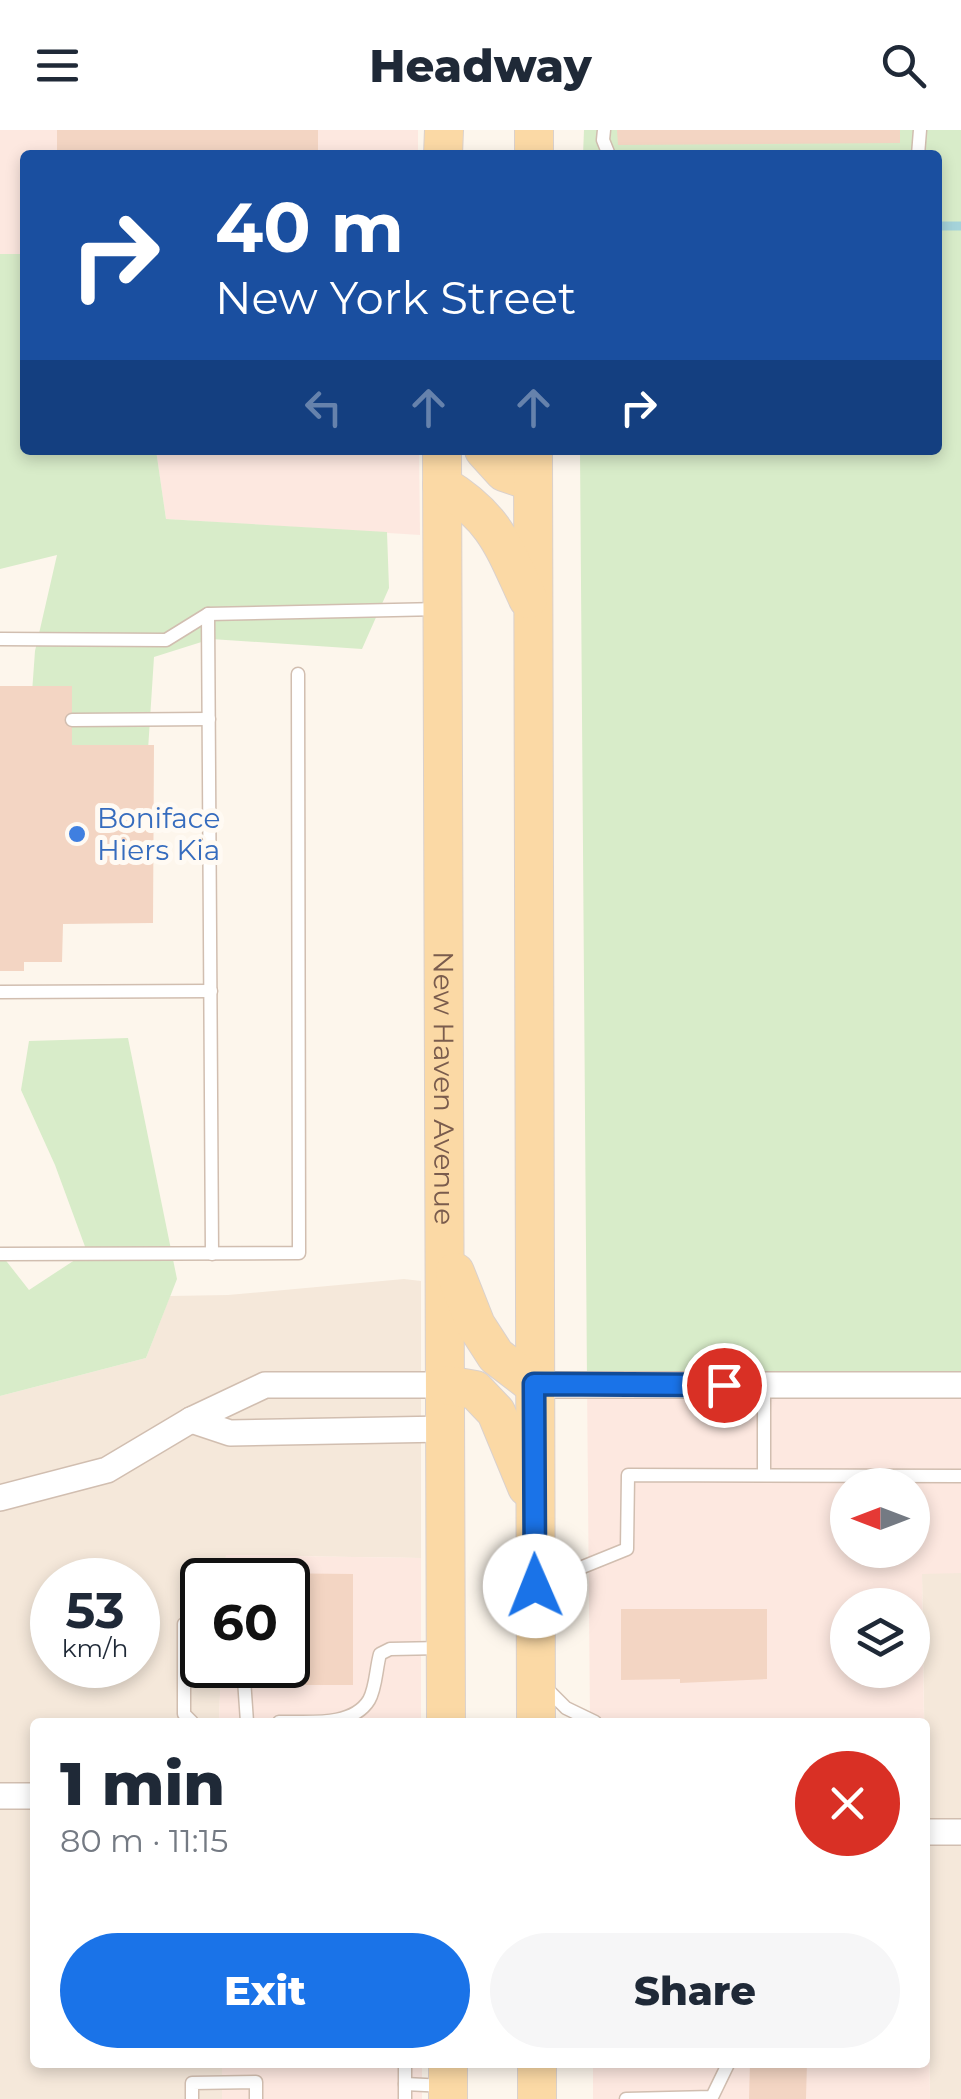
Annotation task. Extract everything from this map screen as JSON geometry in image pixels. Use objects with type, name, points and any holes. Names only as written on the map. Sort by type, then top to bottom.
[{"type":"main road","points":[[489,455],[504,472],[533,466],[536,1718]]},
{"type":"main road","points":[[442,467],[494,528],[532,606]]},
{"type":"main road","name":"New Haven Avenue","points":[[442,467],[446,1718]]},
{"type":"main road","points":[[446,1252],[476,1325],[496,1356],[534,1384]]},
{"type":"main road","points":[[446,1386],[475,1390],[496,1412],[534,1504]]},
{"type":"main road","points":[[537,2068],[537,2099]]},
{"type":"street","points":[[534,1384],[961,1385]]},
{"type":"street","points":[[0,1498],[107,1470],[190,1420],[266,1386],[446,1386]]},
{"type":"street","points":[[190,1420],[230,1433],[445,1429]]},
{"type":"street","points":[[0,1796],[30,1796]]},
{"type":"street","points":[[930,1832],[961,1832]]},
{"type":"lane","points":[[0,639],[166,640],[208,614],[442,610]]},
{"type":"lane","points":[[208,614],[212,1254]]},
{"type":"lane","points":[[0,1254],[299,1253],[298,674]]},
{"type":"lane","points":[[72,720],[209,720]]},
{"type":"lane","points":[[0,992],[211,991]]},
{"type":"lane","points":[[764,1385],[764,1476]]},
{"type":"lane","points":[[535,1586],[627,1549],[628,1475],[961,1476]]},
{"type":"lane","points":[[344,1718],[357,1713],[370,1699],[380,1654],[390,1649],[446,1648]]},
{"type":"lane","points":[[536,1675],[566,1708],[587,1718]]},
{"type":"lane","points":[[183,1688],[184,1714],[188,1718]]},
{"type":"lane","points":[[245,1688],[247,1718]]},
{"type":"lane","points":[[626,2099],[712,2098],[726,2068]]},
{"type":"lane","points":[[192,2099],[192,2083],[256,2082],[256,2099]]},
{"type":"lane","points":[[405,2092],[448,2082]]},
{"type":"shaded area","points":[[0,130],[418,130],[418,150],[20,150],[20,254],[0,254]]},
{"type":"shaded area","points":[[157,455],[419,455],[420,535],[166,519]]},
{"type":"shaded area","points":[[404,1279],[421,1281],[421,1558],[180,1558],[180,1688],[220,1688],[219,1718],[30,1718],[30,2068],[222,2068],[222,2099],[0,2099],[0,1396],[146,1358],[170,1296],[228,1295]]},
{"type":"shaded area","points":[[587,1381],[961,1382],[961,1573],[922,1574],[922,1588],[830,1588],[830,1688],[924,1688],[924,1718],[590,1718]]},
{"type":"shaded area","points":[[226,1555],[421,1558],[421,1718],[219,1718],[220,1688],[310,1688],[310,1558],[226,1558]]},
{"type":"shaded area","points":[[922,1573],[961,1573],[961,2099],[930,2099],[930,1718],[924,1718],[924,1688],[930,1688],[930,1588],[922,1588]]},
{"type":"shaded area","points":[[222,2068],[422,2068],[422,2099],[222,2099]]},
{"type":"shaded area","points":[[593,2068],[930,2068],[930,2099],[593,2099]]},
{"type":"green space","points":[[584,130],[961,130],[961,1382],[587,1381],[580,455],[942,455],[942,150],[583,150]]},
{"type":"green space","points":[[0,254],[20,254],[20,455],[157,455],[166,519],[387,532],[389,588],[362,649],[211,639],[154,657],[148,750],[99,765],[29,734],[35,651],[57,555],[0,569]]},
{"type":"green space","points":[[128,1038],[177,1279],[146,1358],[0,1396],[0,1253],[29,1290],[87,1252],[55,1165],[21,1090],[29,1041]]},
{"type":"building","points":[[57,130],[318,130],[318,150],[57,150]]},
{"type":"building","points":[[617,130],[900,130],[900,143],[618,145]]},
{"type":"building","name":"Boniface Hiers Kia","points":[[0,686],[72,686],[72,745],[154,745],[153,923],[63,924],[62,962],[24,962],[24,971],[0,971]]},
{"type":"building","points":[[310,1574],[353,1574],[353,1685],[310,1685]]},
{"type":"building","points":[[621,1609],[767,1609],[767,1679],[680,1683],[680,1679],[621,1680]]},
{"type":"building","points":[[750,2068],[807,2068],[806,2099],[749,2099]]},
{"type":"waterway","points":[[942,226],[961,226]]},
{"type":"place","name":"Boniface Hiers Kia","points":[[77,834]]},
{"type":"route","points":[[535,1586],[534,1384],[724,1385]]}]
